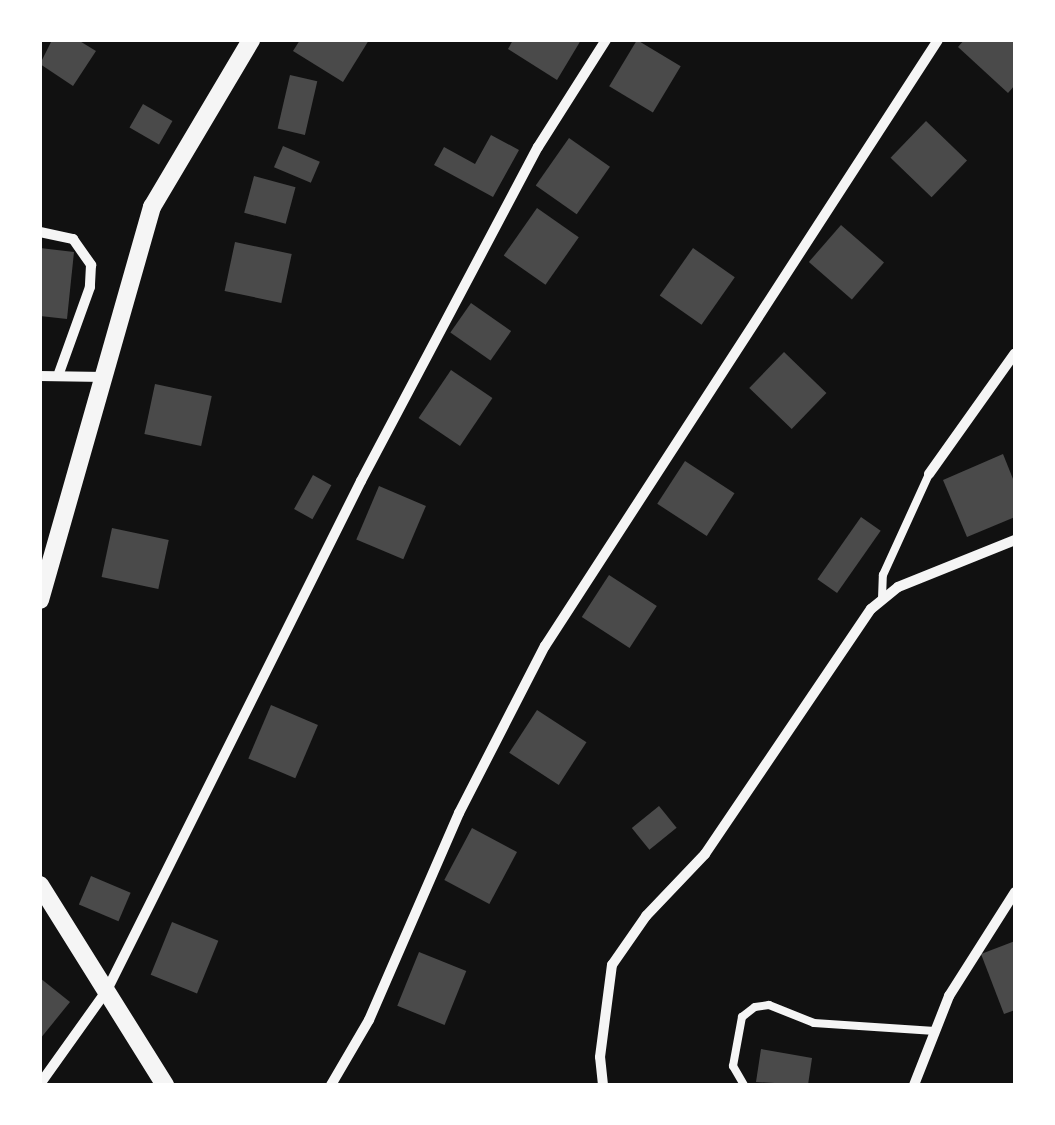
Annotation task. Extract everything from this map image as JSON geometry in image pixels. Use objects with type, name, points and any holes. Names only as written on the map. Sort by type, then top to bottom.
[{"type":"street","points":[[40,600],[152,207],[251,40]]},
{"type":"street","points":[[40,1084],[106,990],[361,481],[538,147],[606,40]]},
{"type":"street","points":[[331,1085],[369,1020],[460,813],[545,646],[938,40]]},
{"type":"street","points":[[40,232],[73,239],[91,266],[90,288],[59,373]]},
{"type":"street","points":[[929,474],[1015,353]]},
{"type":"street","points":[[40,376],[59,373],[104,377]]},
{"type":"street","points":[[604,1085],[600,1058],[612,965],[646,916],[705,854],[882,598],[1015,540]]},
{"type":"street","points":[[40,884],[165,1085]]},
{"type":"street","points":[[914,1085],[935,1031],[1000,907],[1015,892]]},
{"type":"lane","points":[[882,598],[883,575],[929,474]]},
{"type":"lane","points":[[744,1085],[733,1066],[742,1017],[755,1007],[769,1005],[814,1023],[935,1031]]},
{"type":"building","points":[[52,40],[78,40],[96,51],[73,86],[40,64]]},
{"type":"building","points":[[300,40],[369,40],[343,82],[293,51]]},
{"type":"building","points":[[513,40],[581,40],[557,80],[508,49]]},
{"type":"building","points":[[637,40],[681,66],[653,113],[609,86]]},
{"type":"building","points":[[964,40],[1015,40],[1015,85],[1008,93],[958,47]]},
{"type":"building","points":[[290,75],[317,81],[305,135],[278,129]]},
{"type":"building","points":[[143,104],[172,121],[159,144],[130,127]]},
{"type":"building","points":[[926,121],[967,161],[932,197],[891,158]]},
{"type":"building","points":[[491,135],[519,150],[493,197],[434,165],[444,147],[475,164]]},
{"type":"building","points":[[569,138],[610,167],[577,214],[536,186]]},
{"type":"building","points":[[283,146],[320,162],[311,183],[274,167]]},
{"type":"building","points":[[254,176],[296,187],[286,224],[244,213]]},
{"type":"building","points":[[537,208],[579,237],[546,285],[504,256]]},
{"type":"building","points":[[841,225],[884,262],[852,299],[809,262]]},
{"type":"building","points":[[235,242],[292,254],[281,303],[225,291]]},
{"type":"building","points":[[40,248],[74,252],[67,319],[40,316]]},
{"type":"building","points":[[693,248],[735,277],[702,325],[660,296]]},
{"type":"building","points":[[471,303],[511,331],[490,361],[450,332]]},
{"type":"building","points":[[784,352],[826,393],[792,429],[749,388]]},
{"type":"building","points":[[451,370],[492,398],[460,446],[419,418]]},
{"type":"building","points":[[155,384],[212,396],[201,446],[144,434]]},
{"type":"building","points":[[1003,454],[1015,484],[1015,517],[967,537],[943,480]]},
{"type":"building","points":[[685,461],[734,493],[707,536],[657,504]]},
{"type":"building","points":[[313,475],[331,485],[312,519],[294,509]]},
{"type":"building","points":[[379,486],[426,506],[403,559],[356,539]]},
{"type":"building","points":[[861,517],[881,531],[837,593],[817,579]]},
{"type":"building","points":[[112,528],[169,540],[158,589],[102,577]]},
{"type":"building","points":[[609,575],[657,606],[630,648],[582,617]]},
{"type":"building","points":[[271,705],[318,725],[295,778],[248,758]]},
{"type":"building","points":[[537,710],[586,742],[559,785],[509,753]]},
{"type":"building","points":[[659,806],[677,828],[649,850],[632,828]]},
{"type":"building","points":[[472,828],[517,852],[489,904],[444,880]]},
{"type":"building","points":[[91,876],[131,893],[118,921],[79,905]]},
{"type":"building","points":[[172,922],[218,941],[197,994],[151,975]]},
{"type":"building","points":[[1015,941],[1015,1010],[1004,1014],[981,954]]},
{"type":"building","points":[[419,952],[466,971],[445,1025],[397,1006]]},
{"type":"building","points":[[40,978],[70,1002],[40,1039]]},
{"type":"building","points":[[761,1049],[812,1058],[808,1085],[756,1082]]}]
